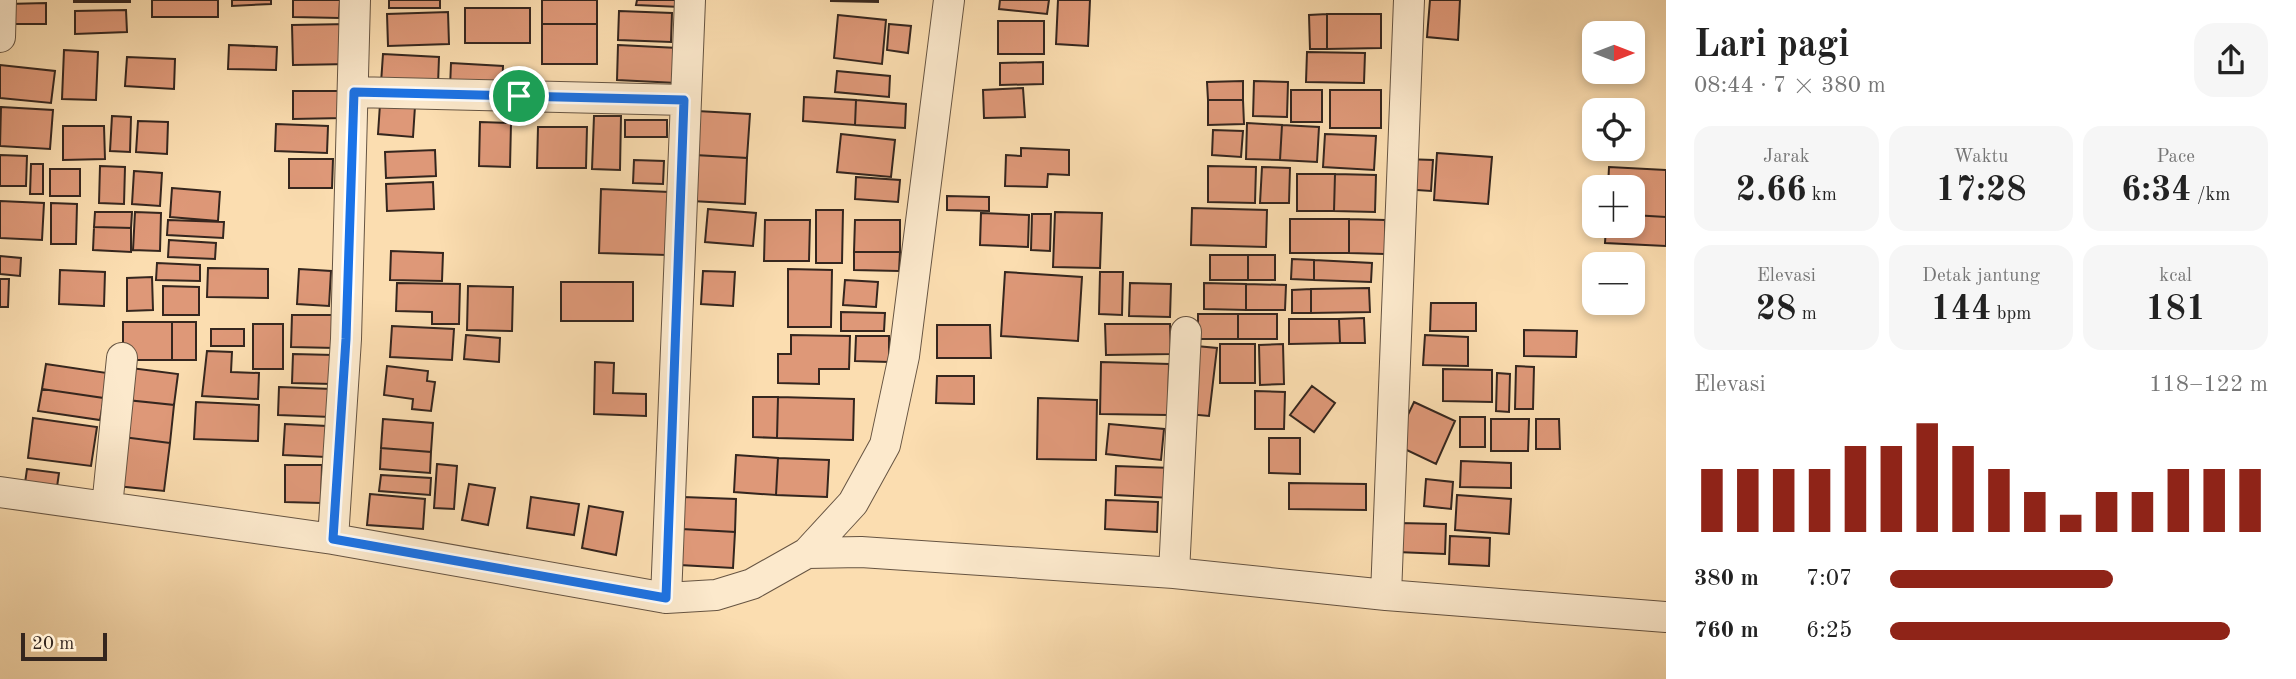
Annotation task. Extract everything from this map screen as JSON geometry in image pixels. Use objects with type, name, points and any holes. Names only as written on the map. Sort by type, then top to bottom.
[{"type":"street","points":[[0,37],[1,0]]},
{"type":"street","points":[[333,539],[346,339],[355,0]]},
{"type":"street","points":[[666,598],[690,0]]},
{"type":"street","points":[[0,492],[333,539],[666,598],[716,595],[752,584],[816,552],[853,503],[885,445],[904,356],[950,0]]},
{"type":"street","points":[[1387,579],[1409,0]]},
{"type":"street","points":[[354,92],[684,100]]},
{"type":"street","points":[[1175,555],[1186,332]]},
{"type":"street","points":[[107,507],[122,358]]},
{"type":"street","points":[[816,552],[1175,555],[1387,579],[1666,617]]},
{"type":"building","points":[[130,0],[130,2],[74,2]]},
{"type":"building","points":[[152,0],[218,0],[218,17],[152,17]]},
{"type":"building","points":[[232,0],[271,0],[271,4],[232,6]]},
{"type":"building","points":[[293,0],[340,0],[339,18],[293,17]]},
{"type":"building","points":[[389,0],[440,0],[440,8],[389,8]]},
{"type":"building","points":[[542,0],[597,0],[597,24],[542,24]]},
{"type":"building","points":[[637,0],[680,0],[680,7],[636,5]]},
{"type":"building","points":[[878,0],[878,2],[831,1]]},
{"type":"building","points":[[1000,0],[1049,0],[1047,14],[999,9]]},
{"type":"building","points":[[1058,0],[1090,0],[1088,46],[1056,44]]},
{"type":"building","points":[[1430,0],[1460,0],[1458,40],[1427,37]]},
{"type":"building","points":[[46,3],[46,24],[8,24],[7,4]]},
{"type":"building","points":[[465,8],[530,8],[530,43],[465,43]]},
{"type":"building","points":[[126,10],[127,32],[75,34],[75,11]]},
{"type":"building","points":[[619,11],[672,13],[671,42],[618,40]]},
{"type":"building","points":[[448,12],[449,44],[388,46],[387,14]]},
{"type":"building","points":[[1327,14],[1327,49],[1310,49],[1309,15]]},
{"type":"building","points":[[1327,14],[1381,14],[1381,48],[1327,49]]},
{"type":"building","points":[[838,15],[886,20],[882,64],[834,58]]},
{"type":"building","points":[[998,21],[1044,21],[1044,54],[998,54]]},
{"type":"building","points":[[349,24],[350,64],[293,65],[292,25]]},
{"type":"building","points":[[542,24],[597,24],[597,64],[542,64]]},
{"type":"building","points":[[889,24],[911,26],[908,53],[887,50]]},
{"type":"building","points":[[229,45],[277,47],[276,70],[228,69]]},
{"type":"building","points":[[618,45],[678,48],[677,83],[617,80]]},
{"type":"building","points":[[64,50],[98,52],[96,100],[62,99]]},
{"type":"building","points":[[1307,52],[1365,53],[1364,83],[1306,82]]},
{"type":"building","points":[[383,54],[439,57],[438,85],[381,83]]},
{"type":"building","points":[[127,57],[175,59],[174,89],[125,86]]},
{"type":"building","points":[[1043,62],[1043,84],[1000,85],[1000,63]]},
{"type":"building","points":[[451,63],[503,66],[502,91],[450,88]]},
{"type":"building","points":[[0,65],[55,71],[51,103],[0,98]]},
{"type":"building","points":[[837,71],[890,76],[889,97],[835,92]]},
{"type":"building","points":[[1243,81],[1243,100],[1208,100],[1207,82]]},
{"type":"building","points":[[1254,81],[1288,82],[1287,117],[1253,116]]},
{"type":"building","points":[[1023,88],[1025,117],[984,118],[983,90]]},
{"type":"building","points":[[1291,90],[1322,90],[1322,122],[1291,122]]},
{"type":"building","points":[[1330,90],[1381,90],[1381,128],[1330,128]]},
{"type":"building","points":[[293,91],[343,91],[343,118],[293,119]]},
{"type":"building","points":[[804,97],[856,100],[855,125],[803,121]]},
{"type":"building","points":[[856,100],[906,104],[905,128],[855,125]]},
{"type":"building","points":[[1208,100],[1243,100],[1244,124],[1208,125]]},
{"type":"building","points":[[380,104],[415,106],[413,137],[378,134]]},
{"type":"building","points":[[1,107],[53,110],[50,149],[0,146]]},
{"type":"building","points":[[697,111],[750,114],[747,158],[695,155]]},
{"type":"building","points":[[112,116],[131,117],[130,152],[110,151]]},
{"type":"building","points":[[594,116],[621,116],[620,170],[592,169]]},
{"type":"building","points":[[625,120],[667,120],[667,137],[625,137]]},
{"type":"building","points":[[138,121],[168,122],[167,154],[136,152]]},
{"type":"building","points":[[480,122],[511,123],[510,167],[479,166]]},
{"type":"building","points":[[1247,123],[1282,125],[1280,160],[1246,159]]},
{"type":"building","points":[[276,124],[328,126],[327,153],[275,151]]},
{"type":"building","points":[[1282,125],[1319,127],[1317,162],[1280,160]]},
{"type":"building","points":[[63,126],[104,126],[105,159],[63,160]]},
{"type":"building","points":[[538,127],[587,127],[586,168],[537,168]]},
{"type":"building","points":[[1213,130],[1243,131],[1241,157],[1212,155]]},
{"type":"building","points":[[841,134],[895,140],[891,177],[837,172]]},
{"type":"building","points":[[1325,134],[1376,136],[1374,170],[1323,167]]},
{"type":"building","points":[[1021,148],[1069,150],[1069,175],[1048,174],[1047,187],[1005,186],[1006,155],[1021,156]]},
{"type":"building","points":[[435,150],[436,176],[386,178],[385,152]]},
{"type":"building","points":[[1437,153],[1492,157],[1488,204],[1434,200]]},
{"type":"building","points":[[0,155],[27,156],[26,186],[0,186]]},
{"type":"building","points":[[695,155],[747,158],[745,204],[692,201]]},
{"type":"building","points":[[289,159],[333,159],[332,188],[289,188]]},
{"type":"building","points":[[1404,159],[1433,160],[1431,191],[1402,189]]},
{"type":"building","points":[[634,160],[664,161],[663,184],[633,183]]},
{"type":"building","points":[[31,164],[43,164],[43,194],[30,194]]},
{"type":"building","points":[[100,166],[125,167],[124,204],[99,203]]},
{"type":"building","points":[[1208,166],[1256,167],[1255,203],[1208,202]]},
{"type":"building","points":[[1262,167],[1290,168],[1289,203],[1260,203]]},
{"type":"building","points":[[1609,167],[1666,170],[1666,217],[1645,216],[1645,175],[1609,175]]},
{"type":"building","points":[[50,169],[80,169],[80,196],[50,196]]},
{"type":"building","points":[[134,171],[162,173],[160,206],[132,204]]},
{"type":"building","points":[[1297,174],[1335,174],[1334,211],[1297,211]]},
{"type":"building","points":[[1335,174],[1376,175],[1375,212],[1334,211]]},
{"type":"building","points":[[856,177],[900,180],[898,202],[855,199]]},
{"type":"building","points":[[433,182],[434,209],[387,211],[386,184]]},
{"type":"building","points":[[172,188],[220,192],[218,221],[170,217]]},
{"type":"building","points":[[601,189],[669,192],[667,255],[599,253]]},
{"type":"building","points":[[947,196],[989,197],[989,211],[947,210]]},
{"type":"building","points":[[0,201],[44,203],[42,240],[0,238]]},
{"type":"building","points":[[51,203],[77,204],[76,244],[51,244]]},
{"type":"building","points":[[1192,208],[1267,210],[1266,247],[1191,245]]},
{"type":"building","points":[[708,209],[756,213],[753,246],[705,242]]},
{"type":"building","points":[[816,210],[843,210],[842,263],[816,263]]},
{"type":"building","points":[[95,212],[132,212],[131,228],[94,227]]},
{"type":"building","points":[[135,212],[161,213],[160,251],[133,250]]},
{"type":"building","points":[[1055,212],[1102,213],[1100,268],[1053,267]]},
{"type":"building","points":[[981,213],[1029,215],[1028,247],[980,245]]},
{"type":"building","points":[[1032,214],[1051,214],[1050,251],[1031,250]]},
{"type":"building","points":[[1645,216],[1666,217],[1666,246],[1605,243],[1605,238],[1645,238]]},
{"type":"building","points":[[1290,219],[1349,219],[1349,253],[1290,253]]},
{"type":"building","points":[[1349,219],[1385,220],[1385,254],[1349,253]]},
{"type":"building","points":[[168,220],[224,222],[223,238],[167,235]]},
{"type":"building","points":[[765,220],[810,220],[809,261],[764,261]]},
{"type":"building","points":[[855,220],[900,220],[900,252],[854,252]]},
{"type":"building","points":[[94,227],[131,228],[131,252],[93,250]]},
{"type":"building","points":[[169,240],[216,243],[215,259],[168,257]]},
{"type":"building","points":[[391,251],[443,253],[442,281],[390,280]]},
{"type":"building","points":[[854,252],[900,252],[899,271],[854,270]]},
{"type":"building","points":[[1210,255],[1248,255],[1248,280],[1210,280]]},
{"type":"building","points":[[1248,255],[1275,255],[1275,280],[1248,280]]},
{"type":"building","points":[[0,256],[21,258],[20,276],[0,274]]},
{"type":"building","points":[[1292,259],[1314,260],[1314,280],[1291,279]]},
{"type":"building","points":[[1314,260],[1372,263],[1371,282],[1314,280]]},
{"type":"building","points":[[157,263],[200,265],[200,281],[156,280]]},
{"type":"building","points":[[208,268],[268,269],[268,298],[207,297]]},
{"type":"building","points":[[299,269],[331,271],[329,306],[297,304]]},
{"type":"building","points":[[788,269],[832,270],[831,327],[788,327]]},
{"type":"building","points":[[60,270],[105,272],[104,306],[59,304]]},
{"type":"building","points":[[703,271],[735,272],[733,306],[701,304]]},
{"type":"building","points":[[1005,272],[1082,277],[1078,341],[1001,336]]},
{"type":"building","points":[[1100,272],[1123,272],[1122,315],[1099,314]]},
{"type":"building","points":[[152,277],[153,310],[127,311],[127,278]]},
{"type":"building","points":[[0,279],[9,279],[8,307],[0,307]]},
{"type":"building","points":[[845,280],[878,282],[876,307],[843,305]]},
{"type":"building","points":[[561,282],[633,282],[633,321],[561,321]]},
{"type":"building","points":[[397,283],[460,284],[459,324],[432,324],[432,312],[396,311]]},
{"type":"building","points":[[1130,283],[1171,284],[1170,317],[1129,316]]},
{"type":"building","points":[[1204,283],[1246,284],[1246,310],[1204,309]]},
{"type":"building","points":[[1246,284],[1286,285],[1285,310],[1246,310]]},
{"type":"building","points":[[163,286],[199,287],[199,315],[163,315]]},
{"type":"building","points":[[468,286],[513,287],[512,331],[467,330]]},
{"type":"building","points":[[1369,288],[1370,312],[1311,313],[1311,289]]},
{"type":"building","points":[[1311,289],[1311,313],[1292,313],[1292,290]]},
{"type":"building","points":[[1431,303],[1476,303],[1476,331],[1430,331]]},
{"type":"building","points":[[841,312],[885,313],[884,331],[841,331]]},
{"type":"building","points":[[1198,314],[1238,314],[1238,339],[1198,339]]},
{"type":"building","points":[[1238,314],[1277,314],[1277,339],[1238,339]]},
{"type":"building","points":[[292,315],[336,315],[335,348],[291,347]]},
{"type":"building","points":[[1364,318],[1365,343],[1340,343],[1339,319]]},
{"type":"building","points":[[1289,319],[1339,319],[1340,343],[1289,344]]},
{"type":"building","points":[[123,322],[172,322],[172,360],[123,360]]},
{"type":"building","points":[[172,322],[196,322],[196,360],[172,360]]},
{"type":"building","points":[[253,324],[283,324],[283,369],[253,369]]},
{"type":"building","points":[[1105,324],[1170,324],[1171,354],[1106,355]]},
{"type":"building","points":[[937,325],[990,325],[991,358],[937,358]]},
{"type":"building","points":[[392,326],[454,329],[452,360],[390,357]]},
{"type":"building","points":[[211,329],[244,329],[244,346],[211,346]]},
{"type":"building","points":[[1524,330],[1577,331],[1576,357],[1524,356]]},
{"type":"building","points":[[466,335],[500,338],[499,362],[464,359]]},
{"type":"building","points":[[791,335],[850,336],[849,369],[819,369],[819,384],[778,383],[778,354],[791,354]]},
{"type":"building","points":[[1425,335],[1468,337],[1468,366],[1423,365]]},
{"type":"building","points":[[856,336],[889,336],[889,362],[855,361]]},
{"type":"building","points":[[1220,344],[1255,344],[1255,383],[1220,383]]},
{"type":"building","points":[[1283,344],[1284,384],[1260,385],[1259,345]]},
{"type":"building","points":[[1196,346],[1217,348],[1209,416],[1188,414]]},
{"type":"building","points":[[207,351],[232,352],[231,372],[259,373],[258,399],[202,396]]},
{"type":"building","points":[[293,354],[333,355],[332,384],[292,383]]},
{"type":"building","points":[[595,362],[614,363],[613,393],[646,394],[646,416],[594,414]]},
{"type":"building","points":[[1101,362],[1169,364],[1168,415],[1100,414]]},
{"type":"building","points":[[46,364],[107,373],[104,398],[42,389]]},
{"type":"building","points":[[387,366],[428,371],[427,381],[435,382],[431,411],[412,409],[413,399],[384,395]]},
{"type":"building","points":[[1516,366],[1534,367],[1533,409],[1515,409]]},
{"type":"building","points":[[131,368],[178,374],[174,405],[127,400]]},
{"type":"building","points":[[1443,369],[1492,370],[1492,402],[1443,401]]},
{"type":"building","points":[[1497,373],[1510,374],[1509,412],[1496,411]]},
{"type":"building","points":[[937,376],[974,376],[974,404],[936,403]]},
{"type":"building","points":[[1312,386],[1335,403],[1314,432],[1290,415]]},
{"type":"building","points":[[279,387],[332,389],[331,417],[278,415]]},
{"type":"building","points":[[42,389],[104,398],[100,420],[38,411]]},
{"type":"building","points":[[1255,391],[1285,392],[1284,429],[1255,429]]},
{"type":"building","points":[[753,397],[778,397],[777,438],[753,437]]},
{"type":"building","points":[[778,397],[854,399],[853,440],[777,438]]},
{"type":"building","points":[[1038,398],[1097,400],[1096,460],[1037,459]]},
{"type":"building","points":[[127,400],[174,405],[170,443],[123,437]]},
{"type":"building","points":[[196,402],[259,405],[258,441],[194,439]]},
{"type":"building","points":[[1414,402],[1455,421],[1436,464],[1394,444]]},
{"type":"building","points":[[1460,417],[1485,417],[1485,447],[1460,447]]},
{"type":"building","points":[[33,418],[97,427],[91,466],[28,458]]},
{"type":"building","points":[[383,419],[433,423],[431,452],[381,448]]},
{"type":"building","points":[[1491,419],[1529,419],[1528,451],[1491,451]]},
{"type":"building","points":[[1536,419],[1559,419],[1560,449],[1536,449]]},
{"type":"building","points":[[285,424],[327,426],[326,457],[283,455]]},
{"type":"building","points":[[1109,424],[1164,429],[1161,460],[1106,454]]},
{"type":"building","points":[[123,437],[170,443],[164,491],[117,486]]},
{"type":"building","points":[[1269,438],[1300,438],[1300,474],[1269,473]]},
{"type":"building","points":[[381,448],[431,452],[430,473],[380,469]]},
{"type":"building","points":[[736,455],[778,458],[776,495],[734,492]]},
{"type":"building","points":[[778,458],[829,460],[827,497],[776,495]]},
{"type":"building","points":[[1461,461],[1511,463],[1511,488],[1460,487]]},
{"type":"building","points":[[437,464],[457,466],[454,509],[434,508]]},
{"type":"building","points":[[285,465],[322,465],[321,503],[285,502]]},
{"type":"building","points":[[1116,466],[1172,468],[1171,498],[1115,495]]},
{"type":"building","points":[[27,469],[59,473],[56,494],[24,490]]},
{"type":"building","points":[[381,475],[431,478],[430,495],[379,491]]},
{"type":"building","points":[[1426,479],[1453,482],[1451,509],[1424,506]]},
{"type":"building","points":[[1289,483],[1366,484],[1366,510],[1289,509]]},
{"type":"building","points":[[469,484],[495,488],[488,525],[462,520]]},
{"type":"building","points":[[370,494],[425,499],[423,529],[367,525]]},
{"type":"building","points":[[1457,495],[1511,499],[1509,534],[1455,530]]},
{"type":"building","points":[[531,497],[579,504],[574,535],[527,528]]},
{"type":"building","points":[[683,497],[736,499],[735,532],[682,529]]},
{"type":"building","points":[[1106,500],[1158,502],[1157,532],[1105,529]]},
{"type":"building","points":[[589,506],[623,512],[616,555],[582,548]]},
{"type":"building","points":[[1398,523],[1446,524],[1445,554],[1397,552]]},
{"type":"building","points":[[682,529],[735,532],[733,568],[680,565]]},
{"type":"building","points":[[1450,536],[1490,538],[1489,566],[1449,564]]},
{"type":"route","points":[[354,92],[519,96],[684,100],[666,598],[333,539],[346,339],[354,92]]}]
